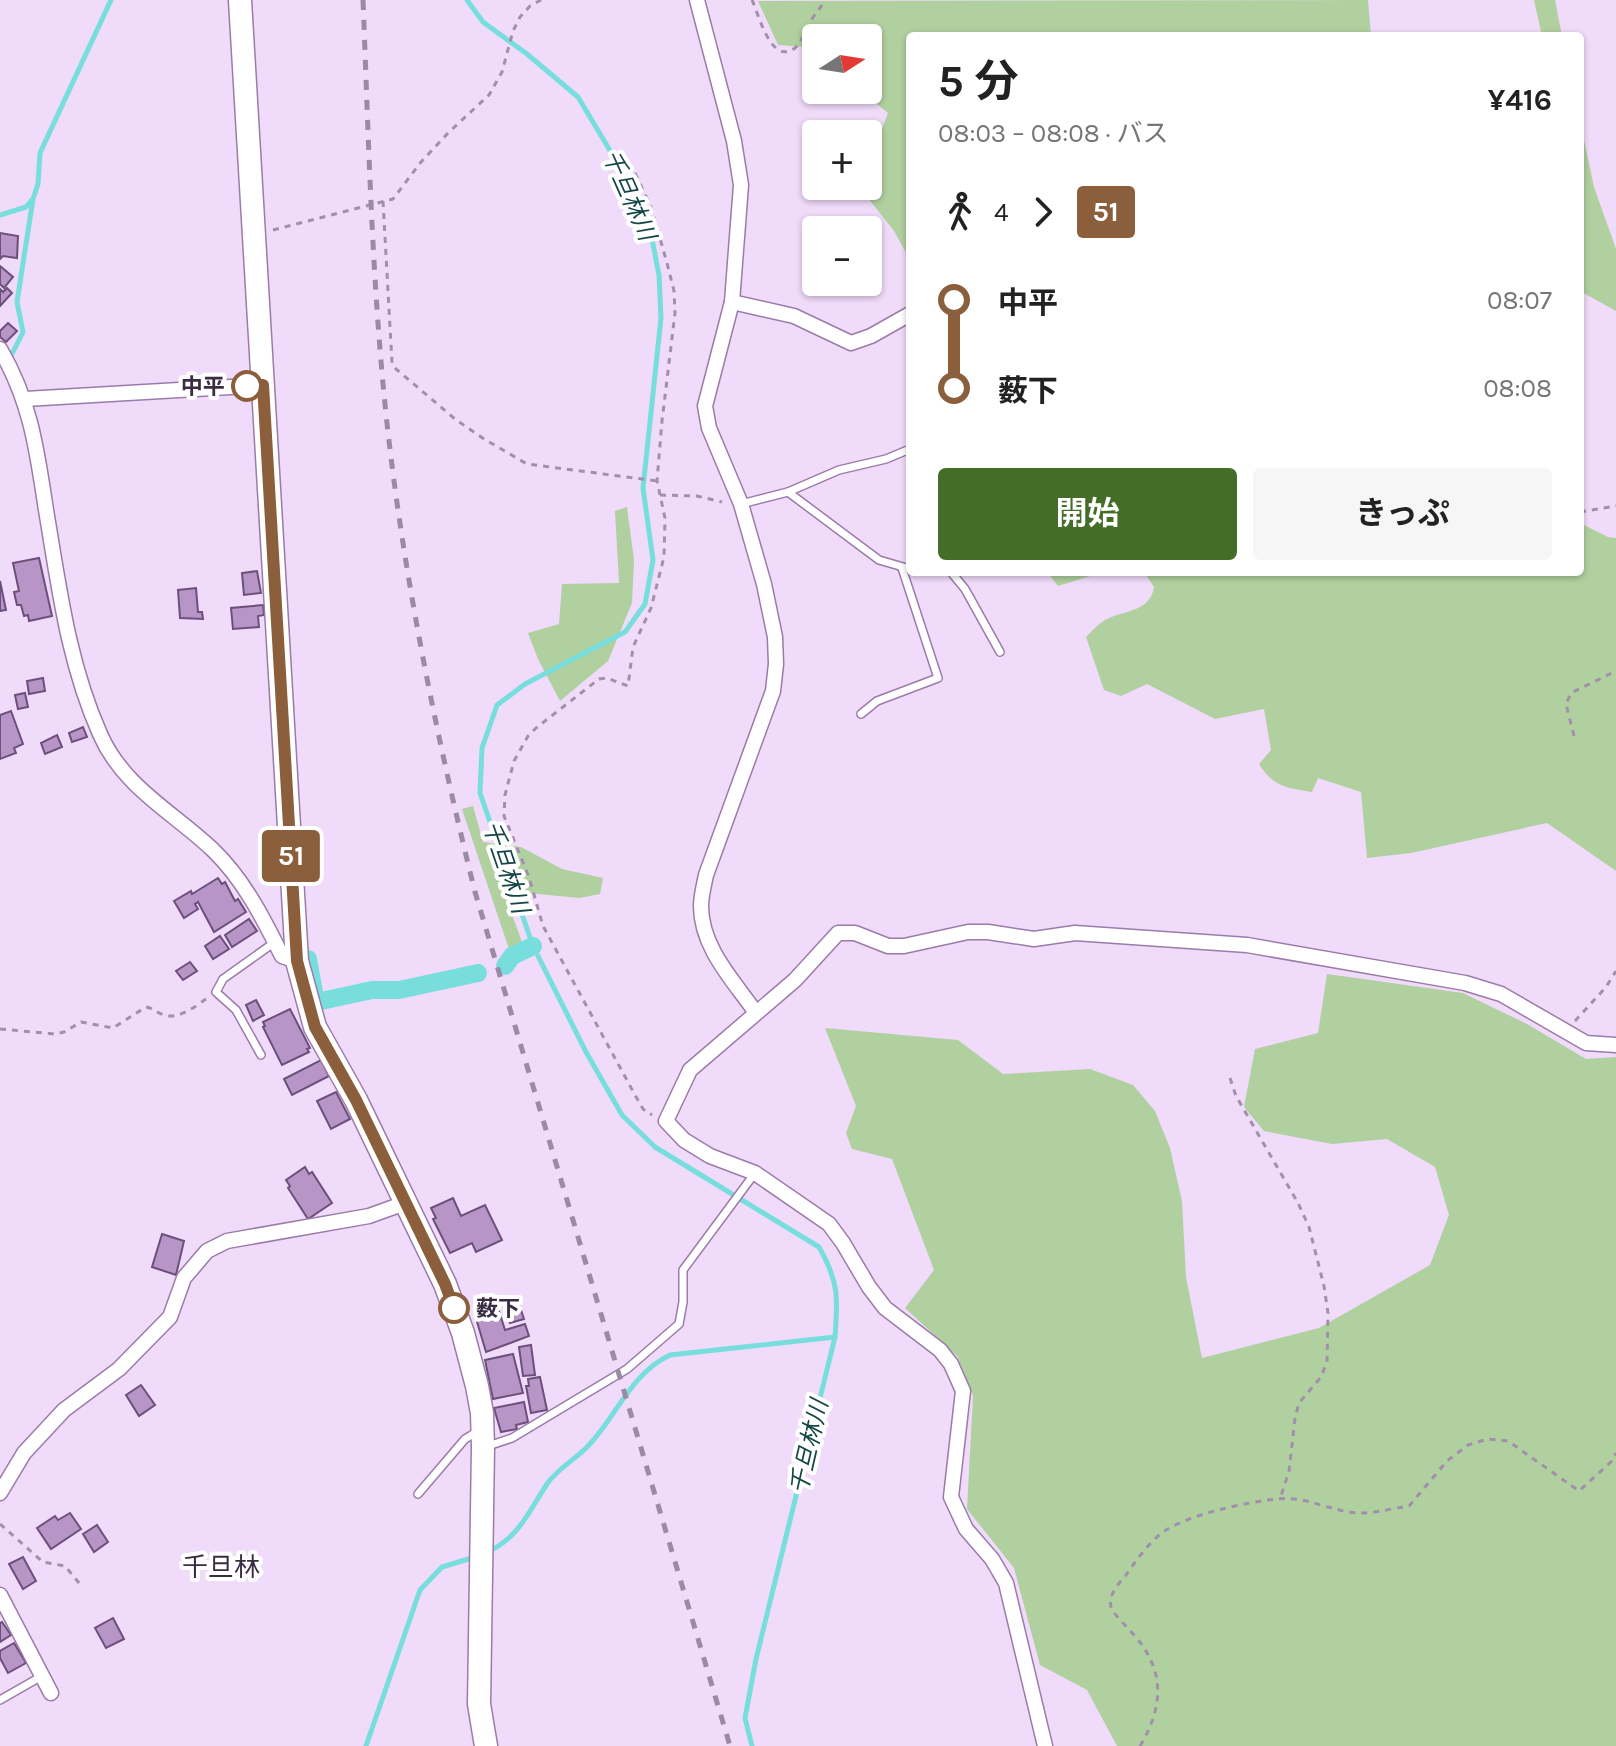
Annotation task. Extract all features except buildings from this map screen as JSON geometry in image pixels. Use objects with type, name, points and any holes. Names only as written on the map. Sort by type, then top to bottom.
[{"type":"street","points":[[240,0],[297,961],[315,1027],[356,1100],[445,1284],[463,1333],[477,1386],[483,1438],[479,1704],[486,1746]]},
{"type":"street","points":[[697,0],[734,141],[741,185],[732,302],[705,406],[709,428],[741,504],[764,584],[775,637],[776,664],[773,691],[706,875],[701,904],[704,928],[713,952],[756,1013]]},
{"type":"street","points":[[732,302],[794,316],[851,343],[871,336],[906,316]]},
{"type":"street","points":[[0,349],[25,399],[66,630],[77,676],[101,738],[114,761],[146,797],[213,850],[247,890],[282,956],[297,961]]},
{"type":"street","points":[[25,399],[263,385]]},
{"type":"street","points":[[1045,1746],[1006,1583],[992,1559],[966,1529],[951,1497],[963,1391],[951,1364],[940,1350],[885,1308],[829,1224],[755,1173],[710,1156],[684,1140],[666,1121],[690,1070],[795,980],[838,933],[855,933],[888,946],[904,946],[968,932],[1034,939],[1075,933],[1247,945],[1465,983],[1501,994],[1586,1043],[1616,1045]]},
{"type":"street","points":[[0,1493],[24,1453],[64,1410],[119,1369],[170,1317],[184,1278],[207,1251],[227,1241],[369,1216],[405,1203]]},
{"type":"street","points":[[0,1595],[51,1693]]},
{"type":"lane","points":[[741,504],[788,492],[839,470],[886,459],[906,451]]},
{"type":"lane","points":[[788,492],[879,560],[906,568]]},
{"type":"lane","points":[[861,714],[877,701],[938,678],[908,576]]},
{"type":"lane","points":[[954,576],[965,589],[1000,652]]},
{"type":"lane","points":[[261,1055],[236,1010],[216,992],[223,979],[275,942]]},
{"type":"lane","points":[[418,1494],[465,1439],[512,1438],[627,1369],[679,1324],[683,1270],[755,1173]]},
{"type":"lane","points":[[0,1700],[42,1676]]},
{"type":"path","points":[[254,230],[273,230],[393,199],[439,142],[489,95],[502,72],[520,17],[541,0]]},
{"type":"path","points":[[752,0],[771,45],[786,52],[801,41],[825,0]]},
{"type":"path","points":[[635,173],[651,207],[674,291],[673,337],[657,481],[665,518],[664,557],[651,608],[633,647],[633,668],[628,686],[607,678],[599,679],[528,736],[514,761],[503,805],[543,926],[556,955],[643,1109],[656,1119],[666,1121]]},
{"type":"path","points":[[383,201],[392,363],[396,369],[455,419],[527,464],[657,481]]},
{"type":"path","points":[[660,495],[697,496],[732,505],[741,504]]},
{"type":"path","points":[[1584,511],[1616,506]]},
{"type":"path","points":[[1574,736],[1566,704],[1571,693],[1616,671]]},
{"type":"path","points":[[1566,1031],[1606,987],[1616,971]]},
{"type":"path","points":[[0,1029],[55,1034],[81,1022],[113,1028],[146,1007],[164,1016],[172,1015],[196,1006],[216,992]]},
{"type":"path","points":[[1230,1078],[1236,1096],[1309,1227],[1322,1274],[1328,1313],[1327,1362],[1321,1377],[1299,1403],[1289,1471],[1280,1498]]},
{"type":"path","points":[[1140,1746],[1153,1720],[1158,1681],[1155,1662],[1111,1605],[1116,1586],[1157,1537],[1177,1524],[1197,1516],[1280,1498],[1361,1513],[1409,1506],[1447,1461],[1468,1445],[1488,1439],[1508,1441],[1579,1491],[1613,1460],[1616,1453]]},
{"type":"path","points":[[0,1524],[43,1562],[65,1566],[79,1583]]},
{"type":"green space","points":[[1368,0],[1371,32],[906,32],[906,253],[894,231],[870,200],[882,200],[882,128],[888,113],[877,104],[882,104],[882,24],[802,24],[802,47],[778,45],[758,1]]},
{"type":"green space","points":[[1534,0],[1555,0],[1561,32],[1541,32]]},
{"type":"green space","points":[[1584,140],[1594,187],[1616,249],[1616,311],[1584,293]]},
{"type":"green space","points":[[627,507],[634,560],[632,603],[608,661],[560,701],[528,633],[559,624],[562,584],[619,583],[615,511]]},
{"type":"green space","points":[[1584,525],[1616,538],[1616,871],[1547,823],[1411,853],[1367,858],[1361,792],[1318,778],[1312,792],[1295,789],[1275,782],[1264,772],[1259,764],[1271,750],[1264,709],[1215,719],[1147,684],[1121,696],[1104,690],[1086,637],[1104,621],[1142,606],[1152,595],[1154,587],[1147,576],[1584,576]]},
{"type":"green space","points":[[1050,576],[1090,576],[1058,586]]},
{"type":"green space","points":[[473,806],[483,842],[521,847],[562,869],[603,878],[600,894],[579,898],[528,893],[508,904],[522,942],[509,949],[462,809]]},
{"type":"green space","points":[[1327,974],[1463,993],[1527,1024],[1586,1059],[1616,1057],[1616,1746],[1117,1746],[1087,1690],[1040,1665],[1014,1568],[967,1509],[973,1396],[957,1356],[905,1308],[934,1270],[892,1159],[852,1149],[846,1133],[856,1106],[825,1028],[958,1040],[1003,1074],[1090,1069],[1133,1085],[1155,1111],[1170,1148],[1182,1201],[1186,1277],[1202,1358],[1319,1328],[1430,1265],[1449,1215],[1435,1167],[1387,1139],[1332,1144],[1264,1131],[1244,1107],[1255,1049],[1318,1033]]},
{"type":"waterway","points":[[12,354],[23,332],[17,302],[38,184],[40,153],[111,0]]},
{"type":"waterway","name":"千旦林川","points":[[467,0],[483,22],[578,97],[624,174],[652,239],[659,275],[661,318],[643,488],[653,560],[645,604],[625,632],[525,684],[497,705],[482,748],[480,793],[533,946],[586,1052],[622,1115],[655,1147],[819,1247],[836,1290],[835,1337],[756,1659],[745,1718],[752,1746]]},
{"type":"waterway","points":[[0,215],[26,207],[31,201]]},
{"type":"waterway","points":[[505,966],[512,956],[533,946]]},
{"type":"waterway","points":[[308,959],[315,998],[321,1001],[372,990],[399,990],[478,973]]},
{"type":"waterway","points":[[487,1552],[515,1531],[551,1479],[588,1446],[634,1384],[656,1363],[670,1355],[835,1337]]},
{"type":"waterway","points":[[366,1746],[420,1590],[442,1567],[475,1557]]},
{"type":"railway","points":[[363,0],[372,221],[383,386],[405,555],[436,724],[475,892],[730,1746]]},
{"type":"bus line","name":"51","points":[[247,386],[263,385],[297,961],[315,1027],[356,1100],[454,1308]]},
{"type":"place","name":"中平","points":[[247,386]]},
{"type":"place","name":"薮下","points":[[454,1308]]},
{"type":"district","name":"千旦林","points":[[221,1567]]}]
